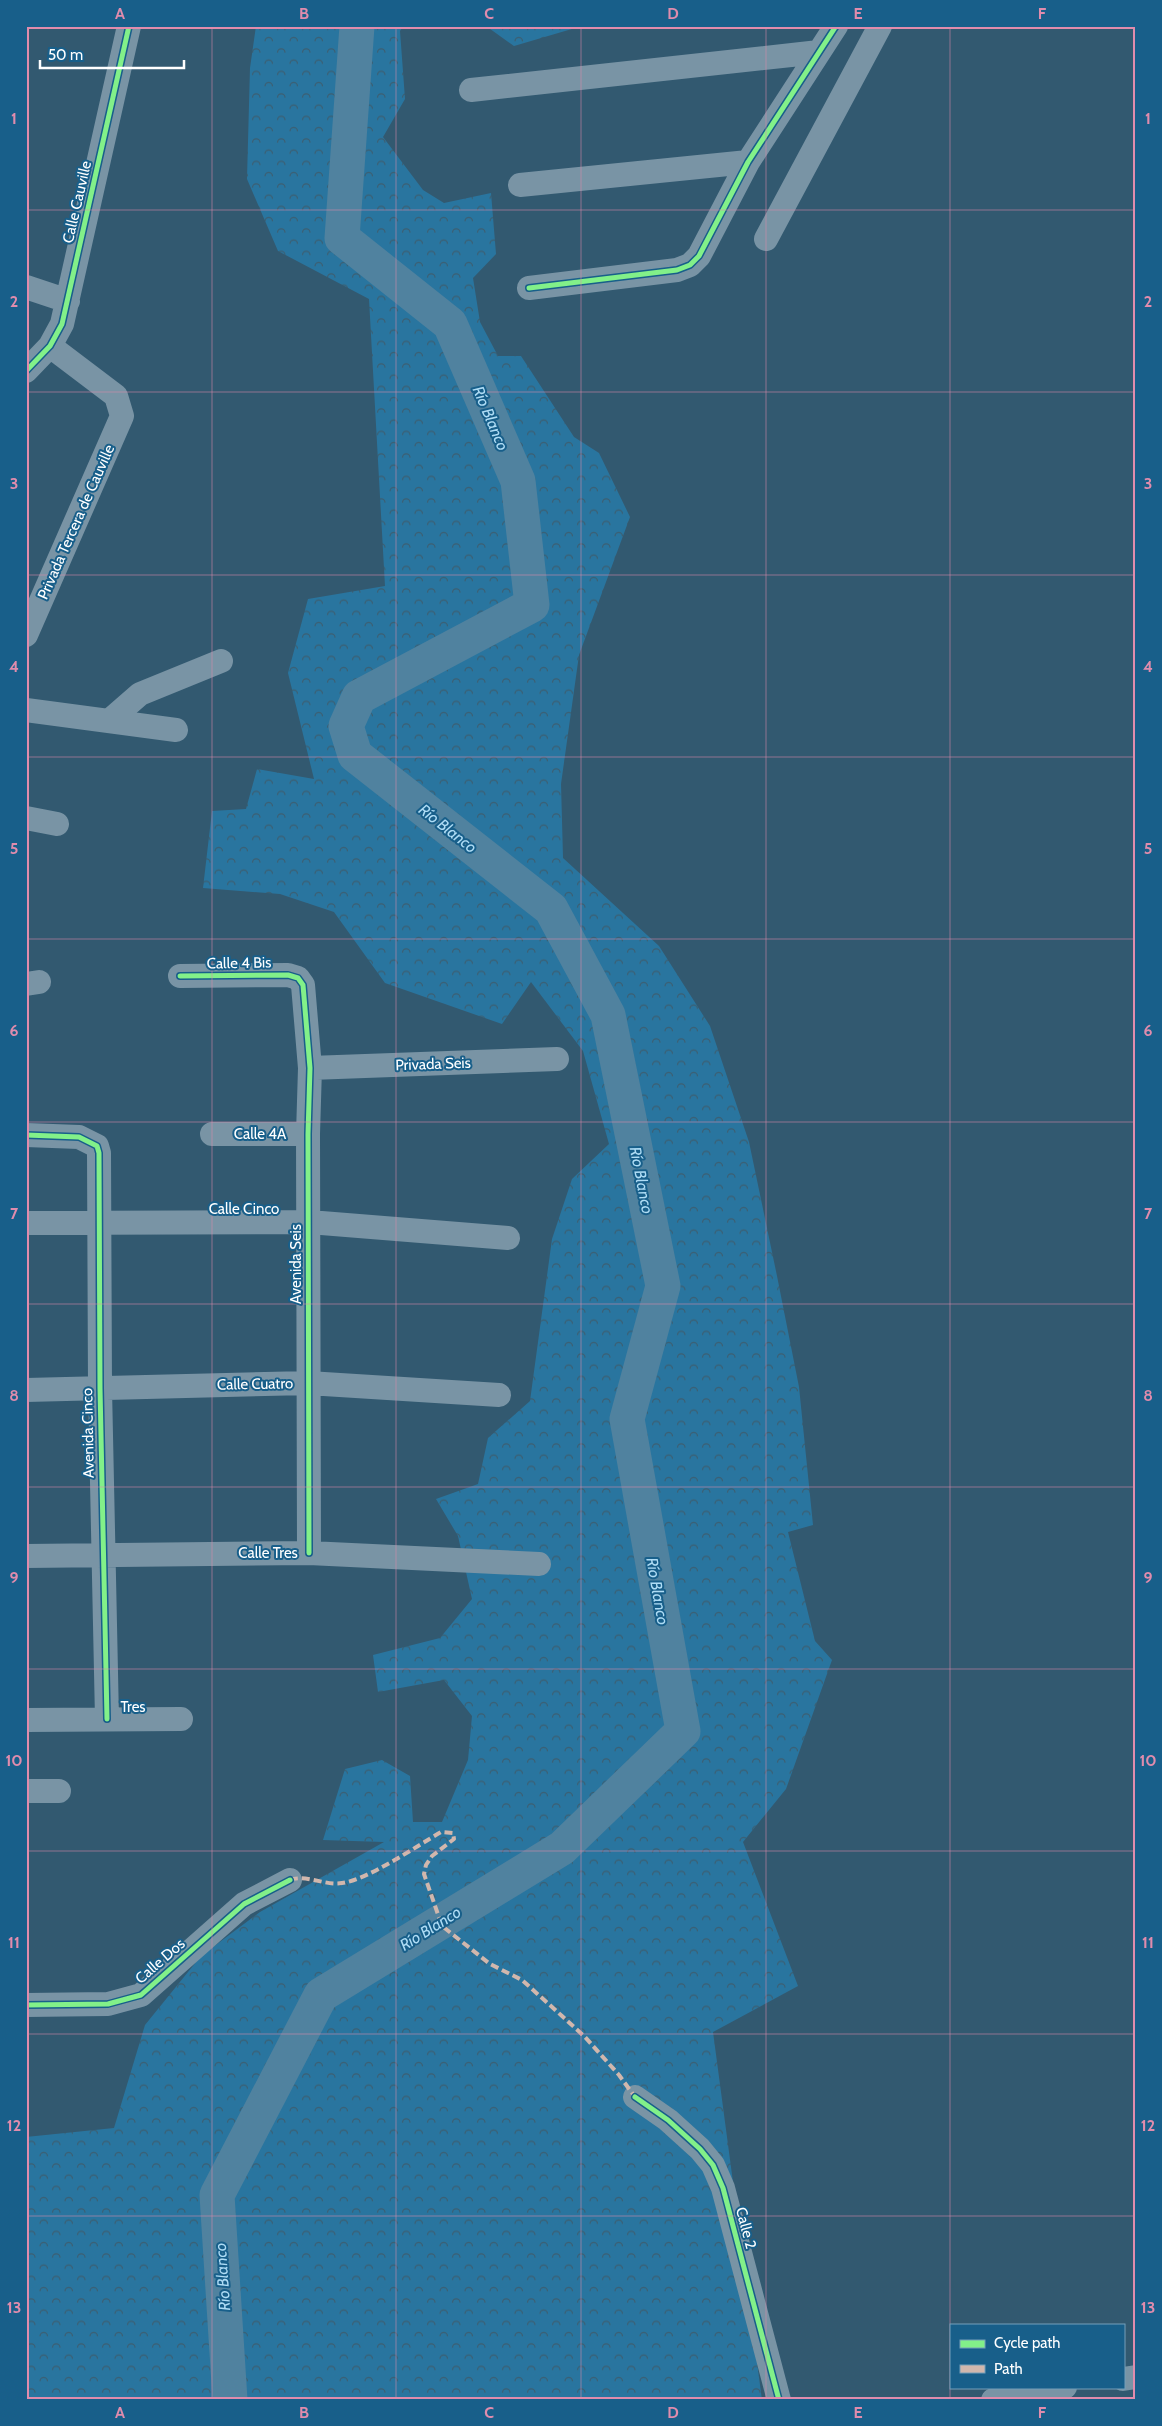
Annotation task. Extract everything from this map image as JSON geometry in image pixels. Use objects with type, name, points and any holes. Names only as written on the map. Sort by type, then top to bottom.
[{"type":"street","name":"Calle Cauville","points":[[26,371],[50,346],[62,324],[130,26]]},
{"type":"street","points":[[529,288],[677,270],[690,266],[699,256],[748,162],[836,26]]},
{"type":"street","points":[[766,239],[880,26]]},
{"type":"street","points":[[472,90],[819,52]]},
{"type":"street","points":[[520,185],[748,162]]},
{"type":"street","points":[[26,287],[68,300]]},
{"type":"street","name":"Privada Tercera de Cauville","points":[[26,635],[122,416],[122,408],[116,396],[50,346]]},
{"type":"street","points":[[109,721],[140,694],[221,661]]},
{"type":"street","points":[[26,710],[176,730]]},
{"type":"street","points":[[26,818],[57,824]]},
{"type":"street","name":"Calle 4 Bis","points":[[180,976],[288,975],[298,978]]},
{"type":"street","name":"Avenida Seis","points":[[298,978],[303,985],[310,1068],[308,1134],[309,1553]]},
{"type":"street","name":"Privada Seis","points":[[310,1068],[557,1059]]},
{"type":"street","name":"Calle 4A","points":[[212,1134],[308,1134]]},
{"type":"street","name":"Avenida Cinco","points":[[26,1135],[79,1137],[97,1146],[99,1153],[100,1388],[107,1719]]},
{"type":"street","name":"Calle Cinco","points":[[26,1224],[309,1222],[508,1238]]},
{"type":"street","name":"Calle Cuatro","points":[[26,1390],[308,1383],[499,1395]]},
{"type":"street","name":"Calle Tres","points":[[26,1556],[309,1553],[538,1564]]},
{"type":"street","name":"Tres","points":[[26,1720],[180,1719]]},
{"type":"street","points":[[26,1791],[59,1791]]},
{"type":"street","name":"Calle Dos","points":[[26,2005],[108,2004],[141,1995],[244,1904],[290,1880]]},
{"type":"street","name":"Calle 2","points":[[635,2097],[668,2120],[714,2165],[723,2188],[779,2400]]},
{"type":"street","points":[[993,2400],[1056,2392]]},
{"type":"green space","points":[[256,26],[403,26],[400,31],[405,99],[383,137],[423,190],[444,203],[491,193],[496,254],[473,278],[480,322],[498,356],[521,356],[574,437],[599,453],[630,517],[579,655],[561,784],[563,858],[659,946],[710,1026],[749,1142],[799,1387],[813,1525],[788,1532],[815,1641],[832,1660],[786,1789],[743,1842],[798,1986],[713,2032],[762,2400],[26,2400],[26,2137],[114,2128],[145,2025],[201,1956],[260,1912],[384,1842],[323,1840],[345,1769],[382,1760],[410,1776],[413,1822],[442,1822],[468,1760],[472,1716],[444,1680],[378,1692],[373,1655],[440,1638],[472,1599],[458,1536],[436,1499],[478,1484],[488,1438],[530,1401],[552,1239],[572,1179],[609,1144],[583,1051],[531,982],[502,1024],[385,983],[334,912],[280,894],[203,888],[212,811],[246,809],[257,769],[314,779],[288,673],[308,599],[385,586],[369,299],[278,251],[247,179],[250,68]]},
{"type":"green space","points":[[486,26],[582,26],[514,46]]},
{"type":"waterway","name":"Río Blanco","points":[[230,2400],[217,2195],[321,1995],[562,1848],[683,1731],[627,1419],[663,1286],[608,1015],[551,909],[355,755],[346,726],[359,697],[532,605],[518,481],[450,324],[342,238],[357,26]]},
{"type":"marked path","points":[[290,1880],[302,1878],[329,1883],[352,1881],[392,1862],[441,1832],[453,1833],[454,1839],[432,1856],[426,1865],[424,1874],[442,1926],[490,1964],[522,1980],[585,2037],[619,2075],[635,2097]]},
{"type":"cycle path","points":[[26,371],[50,346],[62,324],[129,26]]},
{"type":"cycle path","points":[[529,288],[677,270],[690,265],[699,256],[748,162],[836,26]]},
{"type":"cycle path","points":[[180,976],[288,975],[298,978],[303,985],[310,1068],[308,1134],[309,1553]]},
{"type":"cycle path","points":[[26,1135],[79,1137],[97,1146],[99,1153],[100,1388],[107,1719]]},
{"type":"cycle path","points":[[26,2005],[108,2004],[141,1995],[244,1904],[290,1880]]},
{"type":"cycle path","points":[[635,2097],[668,2120],[700,2149],[713,2165],[723,2188],[779,2400]]}]
